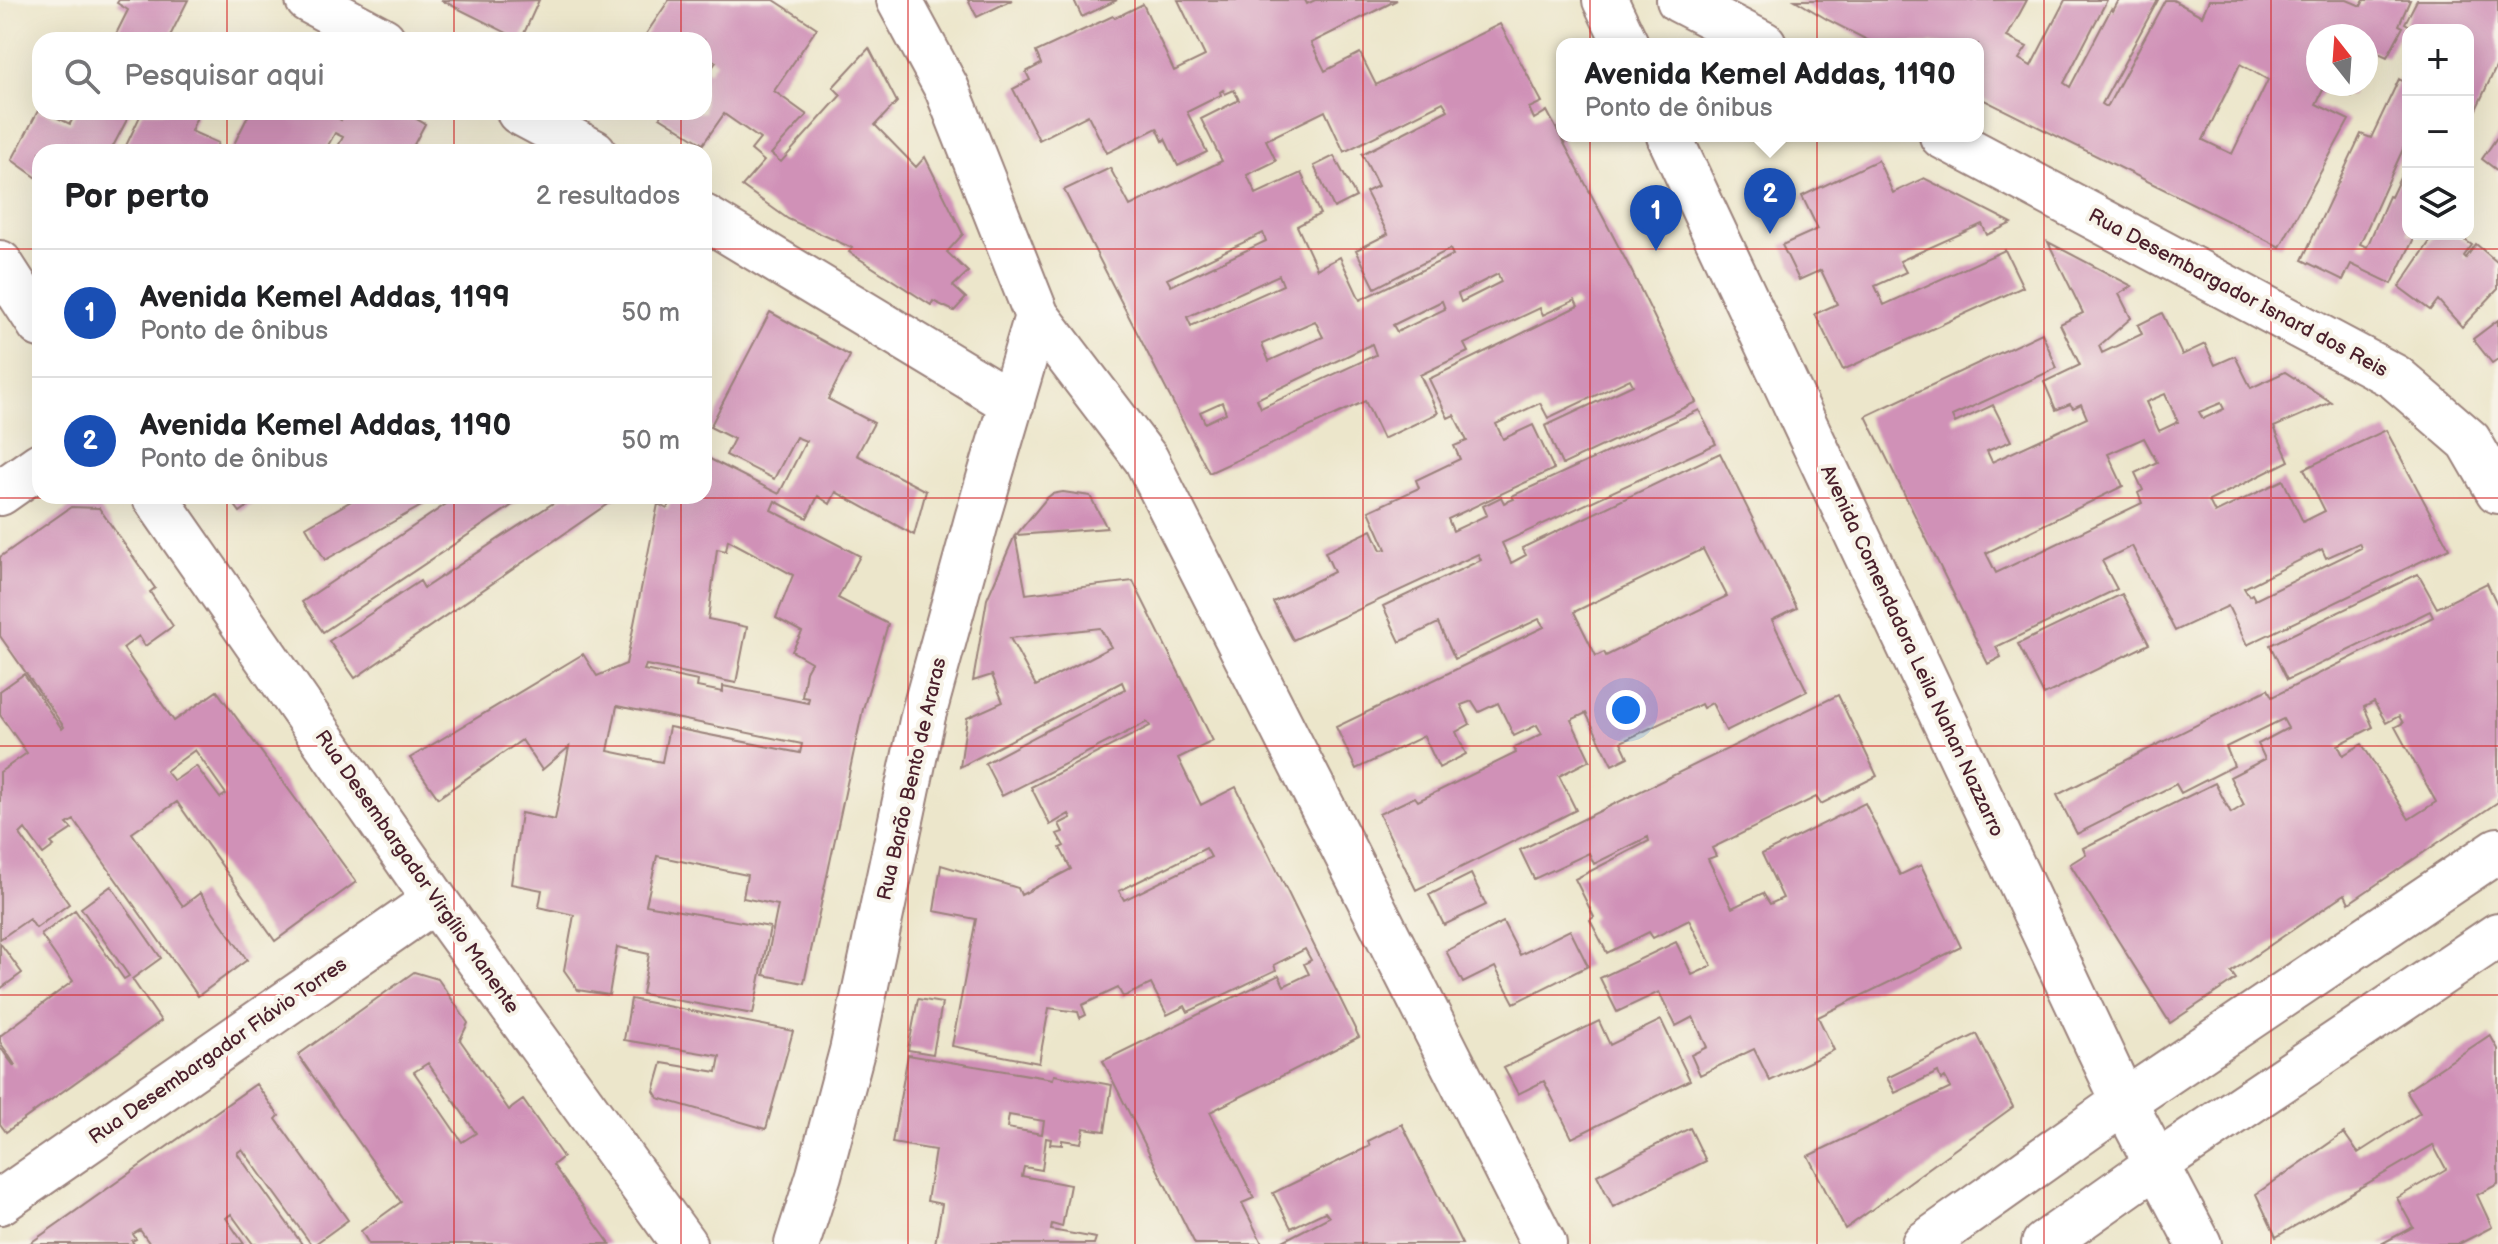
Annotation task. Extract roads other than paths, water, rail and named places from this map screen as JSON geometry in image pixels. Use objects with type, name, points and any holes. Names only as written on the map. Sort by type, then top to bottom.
[{"type":"street","points":[[308,0],[368,32]]},
{"type":"street","points":[[899,0],[947,89],[1037,316],[1146,459],[1544,1244]]},
{"type":"street","points":[[1605,0],[1623,38]]},
{"type":"street","points":[[1679,0],[1752,38]]},
{"type":"street","points":[[534,120],[579,144]]},
{"type":"street","name":"Avenida Comendadora Leila Nahan Nazzarro","points":[[1672,142],[2124,1102],[2199,1244]]},
{"type":"street","name":"Rua Desembargador Isnard dos Reis","points":[[1953,142],[2395,377],[2469,441],[2498,491]]},
{"type":"street","points":[[712,222],[1012,403]]},
{"type":"street","points":[[0,263],[32,313]]},
{"type":"street","name":"Rua Barão Bento de Araras","points":[[797,1244],[852,1051],[923,716],[1037,316]]},
{"type":"street","points":[[0,493],[32,471]]},
{"type":"street","name":"Rua Desembargador Virgílio Manente","points":[[160,504],[435,900],[684,1244]]},
{"type":"street","points":[[1924,1244],[2124,1102],[2498,850]]},
{"type":"street","name":"Rua Desembargador Flávio Torres","points":[[0,1202],[435,900]]},
{"type":"street","points":[[2044,1244],[2157,1164],[2498,935]]},
{"type":"place","name":"Avenida Kemel Addas, 1190","points":[[1770,234]]},
{"type":"place","name":"Avenida Kemel Addas, 1199","points":[[1656,251]]}]
